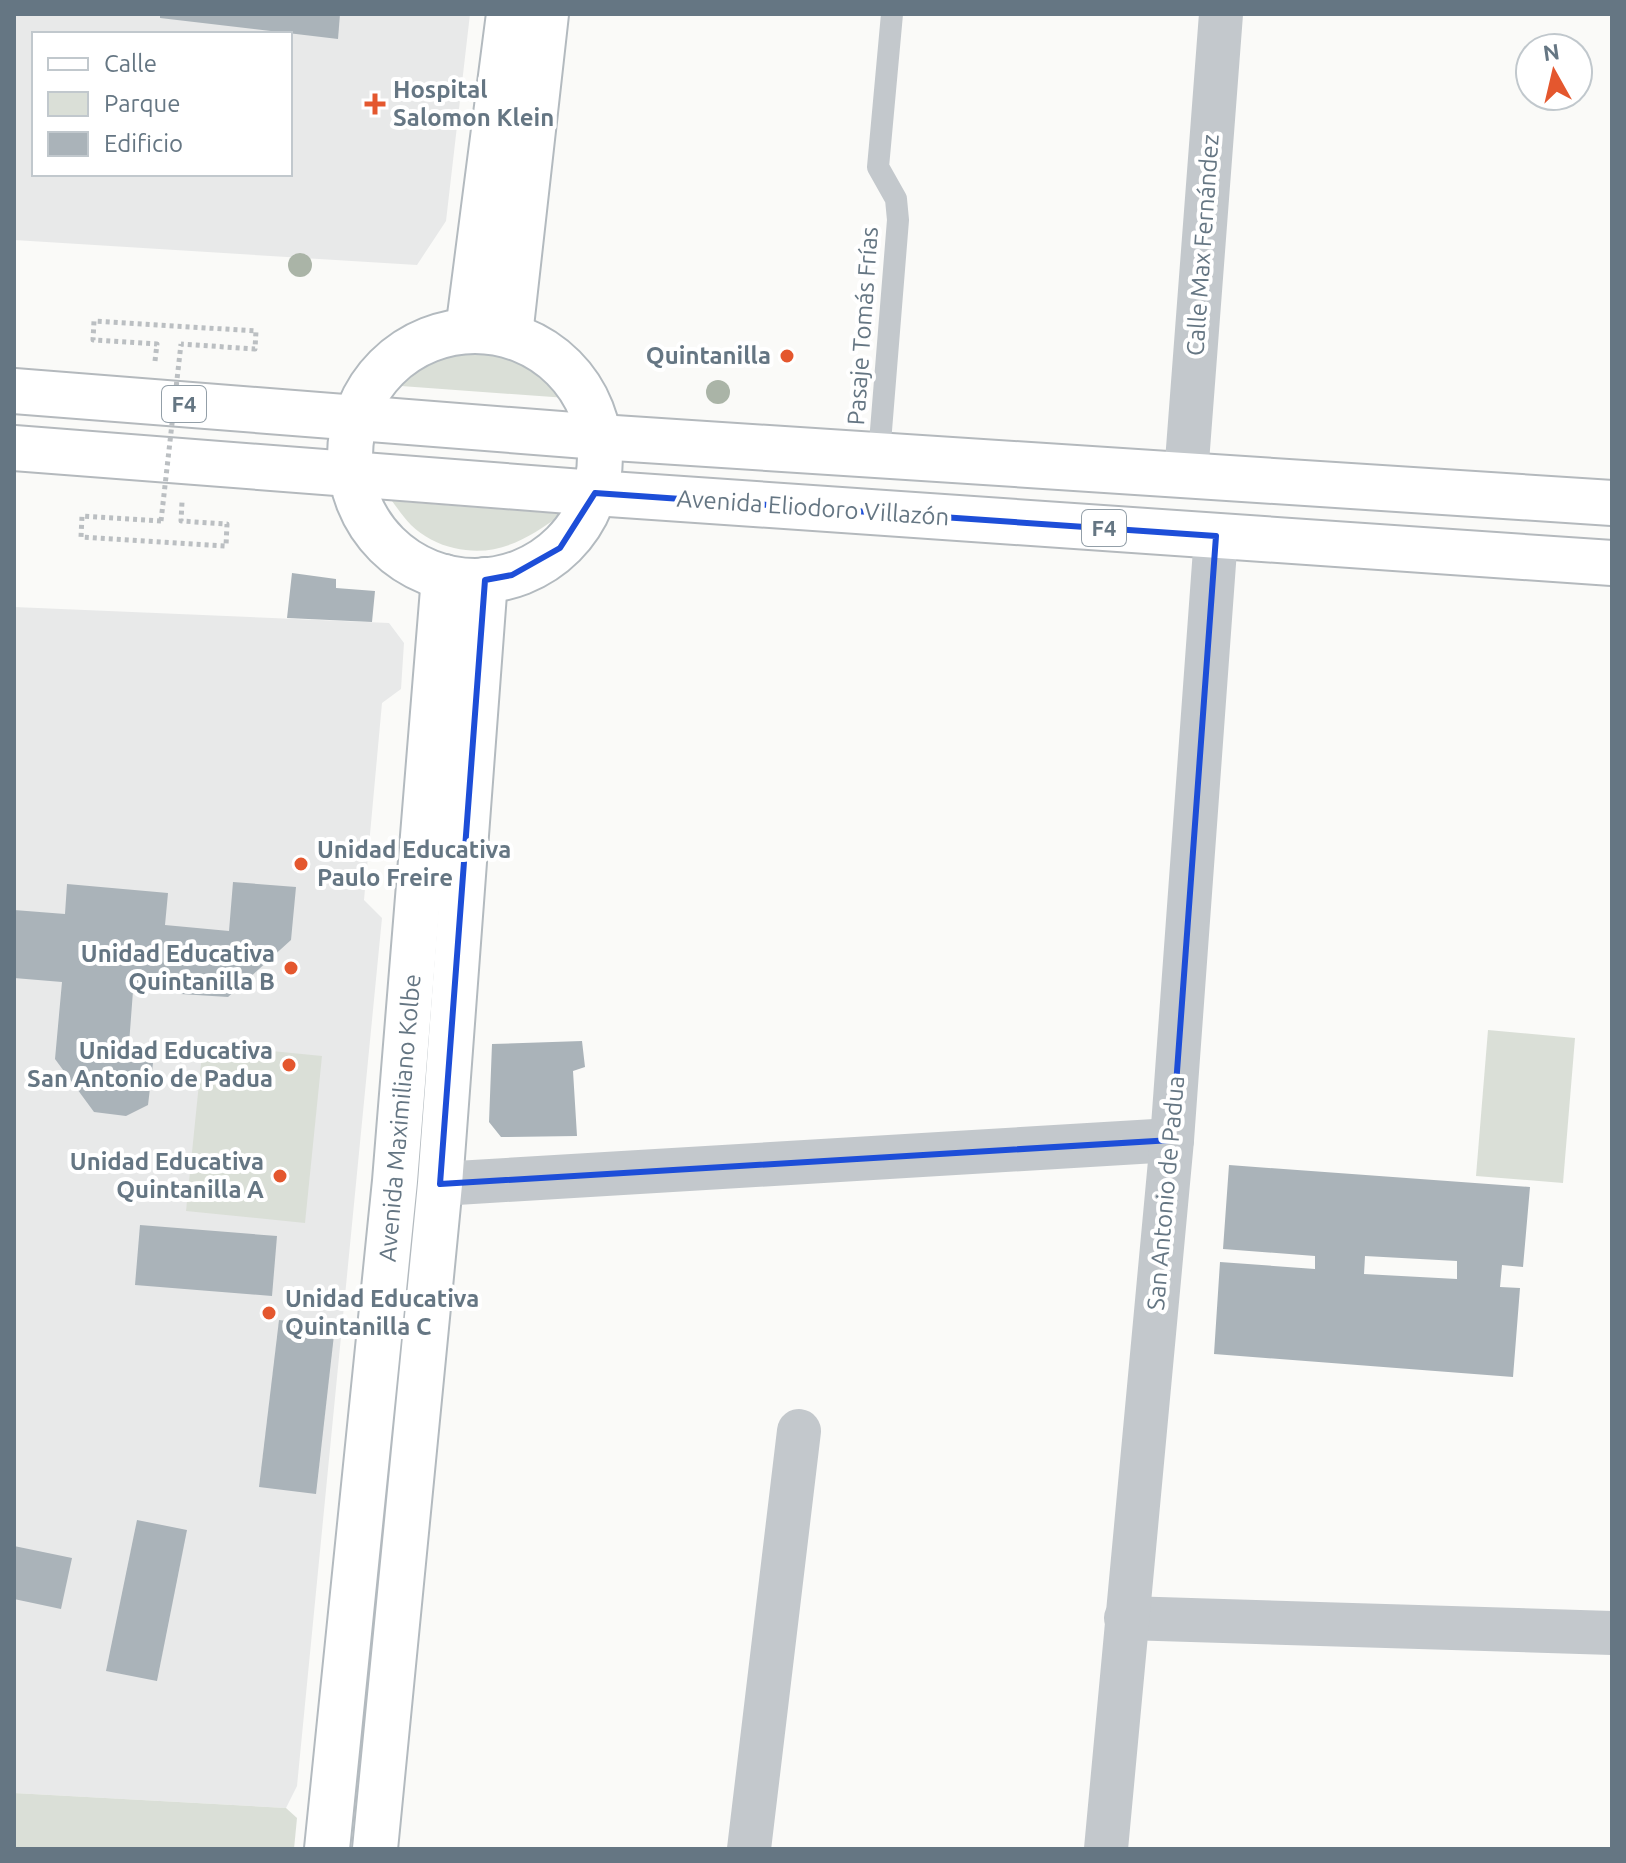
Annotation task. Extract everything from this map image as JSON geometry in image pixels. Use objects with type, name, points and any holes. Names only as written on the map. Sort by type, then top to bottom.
[{"type":"main road","points":[[489,333],[509,14]]},
{"type":"main road","points":[[489,333],[546,14]]},
{"type":"main road","points":[[489,333],[539,348],[564,367],[587,399],[599,437],[601,464],[587,514],[560,548],[541,562],[512,575],[464,578],[416,566],[392,551],[366,518],[356,496],[350,474],[349,447],[354,417],[370,386],[397,358],[430,339],[489,333]]},
{"type":"main road","name":"F4","points":[[14,391],[599,437],[1612,503]]},
{"type":"main road","name":"Avenida Eliodoro Villazón","points":[[14,448],[595,493],[1612,563]]},
{"type":"main road","name":"Avenida Maximiliano Kolbe","points":[[375,1849],[440,1184],[464,578]]},
{"type":"main road","name":"Avenida Maximiliano Kolbe","points":[[327,1849],[395,1181],[435,713],[464,578]]},
{"type":"street","name":"Calle Max Fernández","points":[[1186,475],[1221,14]]},
{"type":"street","name":"San Antonio de Padua","points":[[1106,1849],[1172,1140],[1216,536]]},
{"type":"street","points":[[440,1184],[1172,1140]]},
{"type":"street","points":[[749,1849],[799,1431]]},
{"type":"street","points":[[1126,1618],[1612,1633]]},
{"type":"lane","name":"Pasaje Tomás Frías","points":[[879,455],[898,220],[896,199],[878,167],[892,14]]},
{"type":"path","points":[[155,365],[157,344],[93,340],[94,321],[256,331],[255,349],[181,344],[161,521],[82,516],[81,537],[226,546],[227,524],[181,521],[182,501]]},
{"type":"highlighted area","points":[[595,493],[1216,536],[1172,1140],[440,1184],[485,580],[512,575],[560,548]]},
{"type":"shaded area","name":"Hospital Salomon Klein","points":[[14,14],[470,14],[446,221],[417,265],[14,240]]},
{"type":"shaded area","points":[[14,607],[389,623],[404,643],[401,689],[382,703],[364,900],[382,918],[297,1786],[286,1808],[14,1793]]},
{"type":"green space","points":[[487,345],[533,363],[550,377],[567,398],[401,386],[421,367],[440,355]]},
{"type":"green space","points":[[392,501],[562,514],[511,544],[470,550],[448,547],[425,536],[408,522]]},
{"type":"green space","points":[[1488,1030],[1575,1038],[1563,1183],[1476,1176]]},
{"type":"green space","points":[[203,1044],[322,1056],[305,1223],[186,1211]]},
{"type":"green space","points":[[14,1793],[286,1808],[297,1818],[294,1849],[14,1849]]},
{"type":"building","points":[[160,14],[340,14],[338,39],[160,18]]},
{"type":"building","points":[[292,573],[336,579],[336,588],[375,591],[372,622],[287,618]]},
{"type":"building","points":[[233,882],[296,887],[291,940],[228,997],[133,991],[129,1044],[153,1063],[148,1105],[126,1116],[94,1112],[55,1059],[62,982],[14,978],[14,910],[65,914],[67,884],[168,893],[165,925],[229,931]]},
{"type":"building","points":[[582,1041],[585,1067],[573,1071],[577,1136],[501,1137],[489,1122],[492,1044]]},
{"type":"building","points":[[1229,1165],[1530,1187],[1523,1267],[1502,1265],[1500,1287],[1520,1288],[1513,1377],[1214,1354],[1220,1262],[1315,1269],[1315,1256],[1223,1249]],"holes":[[[1365,1256],[1457,1261],[1457,1279],[1364,1274]]]},
{"type":"building","points":[[140,1225],[277,1236],[272,1296],[135,1285]]},
{"type":"building","points":[[279,1320],[335,1326],[316,1494],[259,1487]]},
{"type":"building","points":[[137,1520],[187,1530],[157,1681],[106,1671]]},
{"type":"building","points":[[14,1546],[72,1558],[61,1609],[14,1599]]},
{"type":"place","name":"Hospital Salomon Klein","points":[[375,104]]},
{"type":"place","name":"Quintanilla","points":[[787,356]]},
{"type":"place","name":"Unidad Educativa Paulo Freire","points":[[301,864]]},
{"type":"place","name":"Unidad Educativa Quintanilla B","points":[[291,968]]},
{"type":"place","name":"Unidad Educativa San Antonio de Padua","points":[[289,1065]]},
{"type":"place","name":"Unidad Educativa Quintanilla A","points":[[280,1176]]},
{"type":"place","name":"Unidad Educativa Quintanilla C","points":[[269,1313]]}]
